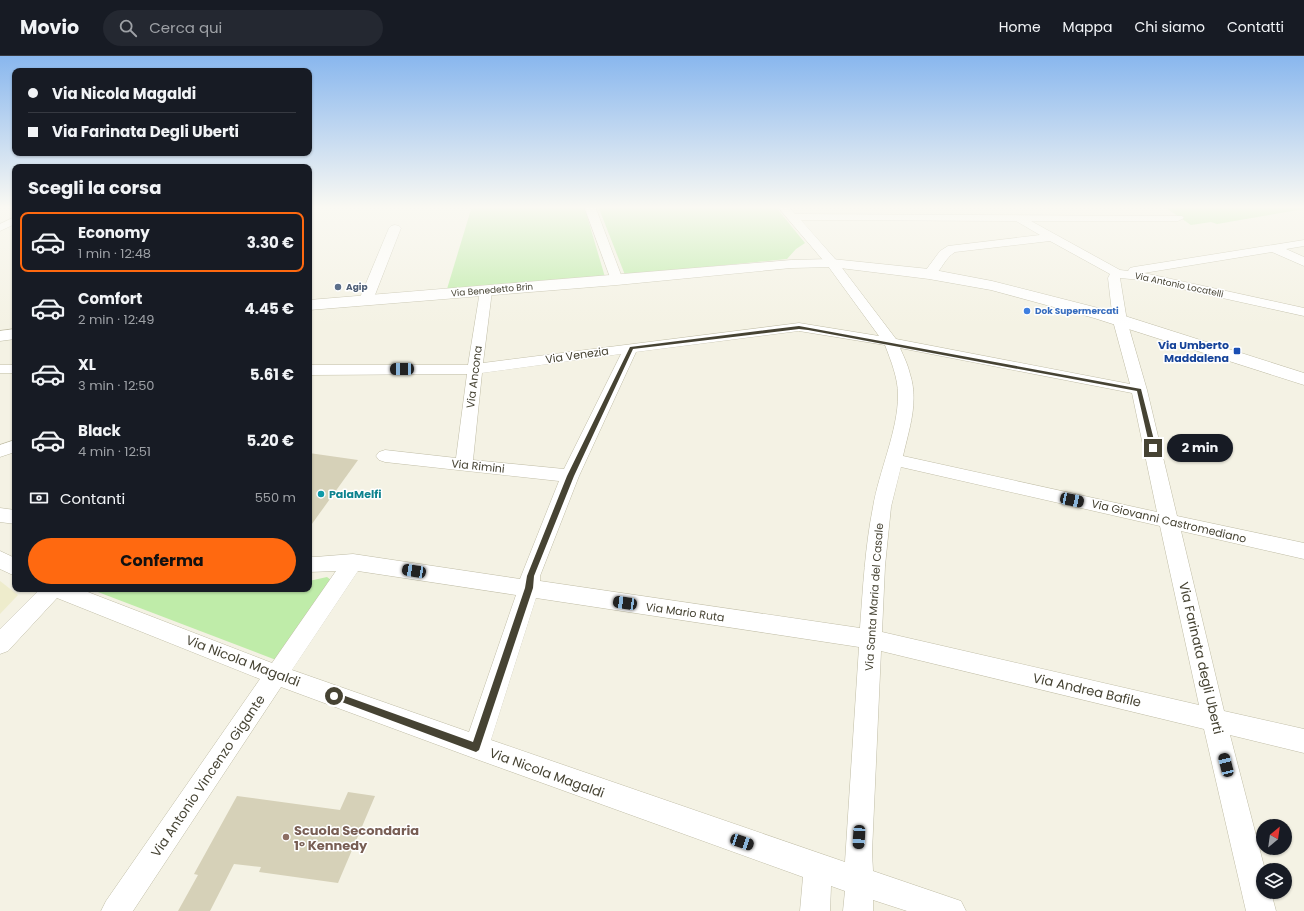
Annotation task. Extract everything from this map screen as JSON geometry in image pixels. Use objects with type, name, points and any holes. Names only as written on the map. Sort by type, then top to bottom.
[{"type":"street","points":[[366,300],[388,246]]},
{"type":"street","points":[[605,246],[617,280]]},
{"type":"street","name":"Via Santa Maria del Casale","points":[[817,246],[832,263],[891,342],[903,375],[906,394],[905,413],[882,507],[875,566],[858,852],[860,883],[858,911]]},
{"type":"street","points":[[978,246],[952,249],[944,254],[929,274],[992,286],[1120,320],[1304,379]]},
{"type":"street","name":"Via Antonio Locatelli","points":[[1070,246],[1117,273],[1141,276],[1304,312]]},
{"type":"street","points":[[1170,521],[1139,390],[1120,320],[1114,278],[1117,273],[1288,246]]},
{"type":"street","points":[[1273,248],[1304,262]]},
{"type":"street","name":"Via Benedetto Brin","points":[[312,305],[791,264],[832,263],[929,274]]},
{"type":"street","name":"Via Ancona","points":[[464,464],[486,291]]},
{"type":"street","name":"Via Venezia","points":[[312,370],[475,369],[799,327],[891,342],[1139,390]]},
{"type":"street","points":[[0,336],[12,334]]},
{"type":"street","points":[[476,747],[529,588],[530,576],[570,476],[631,348]]},
{"type":"street","points":[[0,369],[12,369]]},
{"type":"street","points":[[0,451],[12,447]]},
{"type":"street","name":"Via Rimini","points":[[386,456],[570,476]]},
{"type":"street","name":"Via Giovanni Castromediano","points":[[894,460],[1304,551]]},
{"type":"street","points":[[0,515],[12,517]]},
{"type":"street","name":"Via Farinata degli Uberti","points":[[1170,521],[1214,719],[1261,911]]},
{"type":"street","points":[[0,559],[12,566]]},
{"type":"street","name":"Via Mario Ruta","points":[[312,564],[353,562],[870,639]]},
{"type":"street","name":"Via Antonio Vincenzo Gigante","points":[[116,911],[353,562]]},
{"type":"street","points":[[0,644],[50,592]]},
{"type":"street","name":"Via Nicola Magaldi","points":[[65,592],[277,675],[476,747],[860,883],[951,911]]},
{"type":"street","name":"Via Andrea Bafile","points":[[870,639],[1304,741]]},
{"type":"street","points":[[814,911],[818,868]]},
{"type":"shaded area","points":[[0,581],[12,590],[12,592],[18,595],[0,614]]},
{"type":"green space","points":[[460,246],[596,246],[605,277],[447,289]]},
{"type":"green space","points":[[614,246],[801,246],[787,259],[625,275]]},
{"type":"green space","points":[[327,577],[331,580],[276,660],[98,592],[312,592],[312,580]]},
{"type":"building","name":"PalaMelfi","points":[[312,453],[358,460],[312,524]]},
{"type":"building","name":"Scuola Secondaria 1° Kennedy","points":[[348,792],[375,796],[338,883],[259,872],[261,867],[234,864],[210,911],[178,911],[198,875],[194,874],[237,796],[340,810]]},
{"type":"place","name":"Agip","points":[[338,287]]},
{"type":"place","name":"Dok Supermercati","points":[[1027,311]]},
{"type":"place","name":"Via Umberto Maddalena","points":[[1237,351]]},
{"type":"place","name":"PalaMelfi","points":[[321,494]]},
{"type":"place","name":"Scuola Secondaria 1° Kennedy","points":[[286,837]]},
{"type":"route","points":[[334,696],[476,747],[529,588],[530,576],[570,476],[631,348],[799,327],[891,342],[1139,390],[1153,448]]}]
